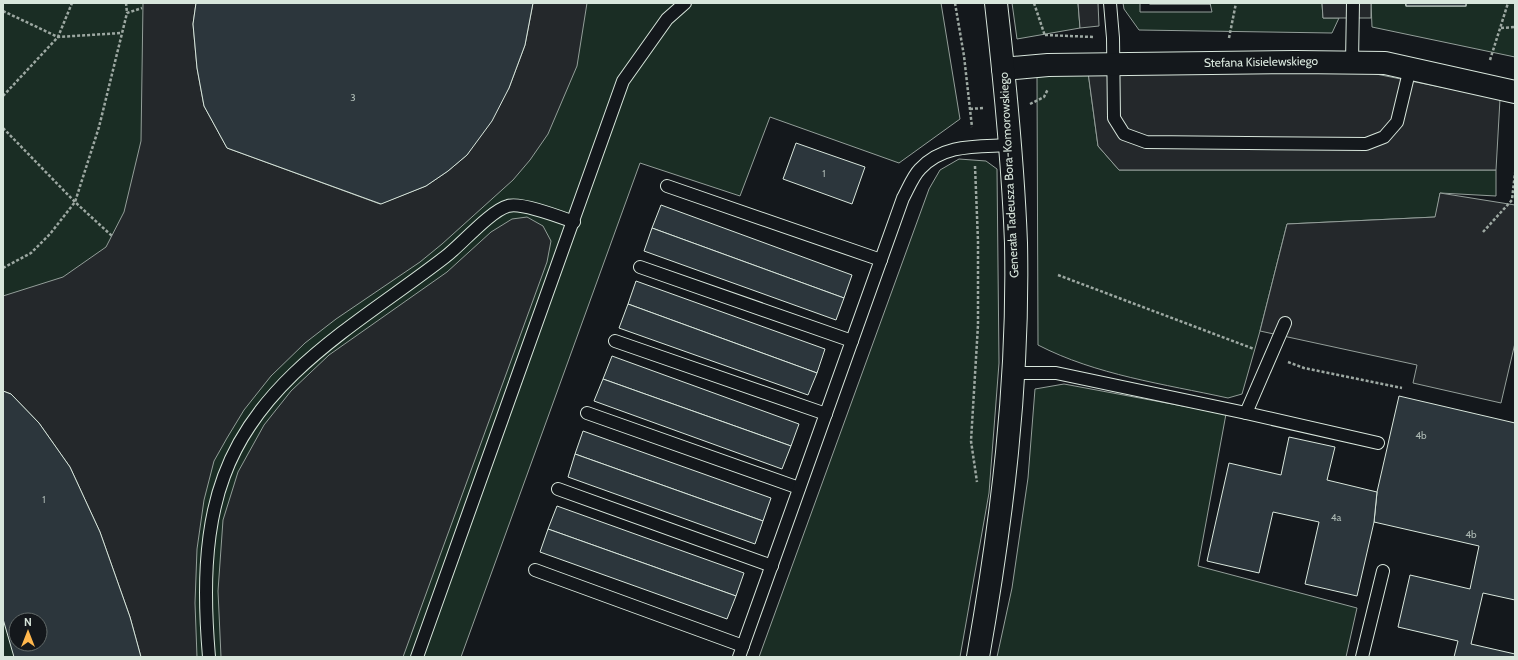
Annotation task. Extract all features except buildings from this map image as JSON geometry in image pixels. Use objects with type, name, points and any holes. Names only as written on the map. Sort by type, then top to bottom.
[{"type":"street","name":"Generała Tadeusza Bora-Komorowskiego","points":[[978,657],[1003,506],[1014,373],[1016,244],[1010,145],[996,3]]},
{"type":"street","name":"Stefana Kisielewskiego","points":[[1003,69],[1048,65],[1385,63],[1515,92]]},
{"type":"lane","points":[[417,657],[574,222],[623,80],[667,19],[685,3]]},
{"type":"lane","points":[[1110,3],[1114,118],[1124,134],[1146,142],[1366,144],[1384,136],[1398,122],[1410,68]]},
{"type":"lane","points":[[1352,62],[1353,3]]},
{"type":"lane","points":[[535,570],[741,652],[903,198],[920,169],[939,153],[958,147],[1010,145]]},
{"type":"lane","points":[[667,186],[881,260]]},
{"type":"lane","points":[[209,657],[207,580],[209,544],[214,508],[224,476],[243,434],[264,405],[293,375],[351,325],[422,275],[452,251],[486,220],[508,206],[533,209],[574,222]]},
{"type":"lane","points":[[640,268],[852,341]]},
{"type":"lane","points":[[1246,413],[1285,323]]},
{"type":"lane","points":[[615,341],[826,414]]},
{"type":"lane","points":[[1014,373],[1056,373],[1246,413],[1378,443]]},
{"type":"lane","points":[[587,413],[799,488]]},
{"type":"lane","points":[[558,489],[772,566]]},
{"type":"lane","points":[[1362,657],[1383,571]]},
{"type":"path","points":[[3,96],[58,37],[72,3]]},
{"type":"path","points":[[3,268],[31,253],[50,234],[75,202],[101,119],[127,13],[126,3]]},
{"type":"path","points":[[955,3],[974,147],[978,281],[977,368],[971,441]]},
{"type":"path","points":[[1034,3],[1042,23],[1046,40]]},
{"type":"path","points":[[1228,38],[1236,3]]},
{"type":"path","points":[[1490,60],[1508,3]]},
{"type":"path","points":[[127,13],[142,8]]},
{"type":"path","points":[[3,11],[58,37],[121,33]]},
{"type":"path","points":[[1501,28],[1515,28]]},
{"type":"path","points":[[1025,105],[1038,102],[1044,97],[1049,85]]},
{"type":"path","points":[[970,109],[989,107]]},
{"type":"path","points":[[3,128],[75,202],[112,236]]},
{"type":"path","points":[[1482,232],[1512,200],[1515,173]]},
{"type":"path","points":[[1058,274],[1304,368],[1402,388]]},
{"type":"green space","points":[[3,3],[941,3],[960,119],[899,163],[770,117],[740,196],[640,163],[461,657],[3,657]]},
{"type":"green space","points":[[1012,3],[1078,3],[1080,28],[1017,39]]},
{"type":"green space","points":[[1123,3],[1140,3],[1140,12],[1212,12],[1210,3],[1322,3],[1323,18],[1339,18],[1332,33],[1139,30],[1124,9]]},
{"type":"green space","points":[[1371,3],[1405,3],[1406,6],[1466,6],[1466,3],[1515,3],[1515,57],[1372,27]]},
{"type":"green space","points":[[1088,72],[1098,146],[1119,170],[1496,170],[1496,196],[1440,193],[1436,217],[1287,224],[1260,331],[1242,394],[1228,398],[1131,378],[1083,364],[1038,345],[1037,77]]},
{"type":"green space","points":[[959,159],[986,161],[997,169],[999,363],[989,493],[960,657],[759,657],[929,189],[940,170]]},
{"type":"green space","points":[[1064,384],[1226,414],[1198,566],[1357,608],[1346,657],[997,657],[1012,588],[1028,478],[1035,389]]},
{"type":"shaded area","points":[[143,3],[196,3],[193,24],[197,68],[204,106],[227,148],[380,204],[426,186],[448,171],[467,155],[509,88],[525,45],[533,3],[587,3],[577,66],[548,134],[530,160],[513,180],[420,262],[336,319],[305,343],[271,376],[244,410],[227,438],[214,461],[204,500],[197,549],[195,603],[197,657],[141,657],[130,617],[100,532],[70,467],[39,423],[11,394],[3,391],[3,296],[63,277],[106,247],[124,212],[141,141]]},
{"type":"shaded area","points":[[1078,3],[1098,3],[1099,26],[1080,28]]},
{"type":"shaded area","points":[[1322,3],[1371,3],[1371,18],[1323,18]]},
{"type":"shaded area","points":[[1088,72],[1366,72],[1500,99],[1496,170],[1119,170],[1098,146]]},
{"type":"shaded area","points":[[1440,193],[1515,205],[1515,343],[1501,403],[1413,383],[1417,365],[1260,331],[1287,224],[1435,217]]},
{"type":"shaded area","points":[[527,217],[543,226],[551,241],[547,262],[403,657],[221,657],[218,591],[223,520],[238,472],[264,425],[291,391],[329,355],[447,272],[491,232],[512,219]]}]
